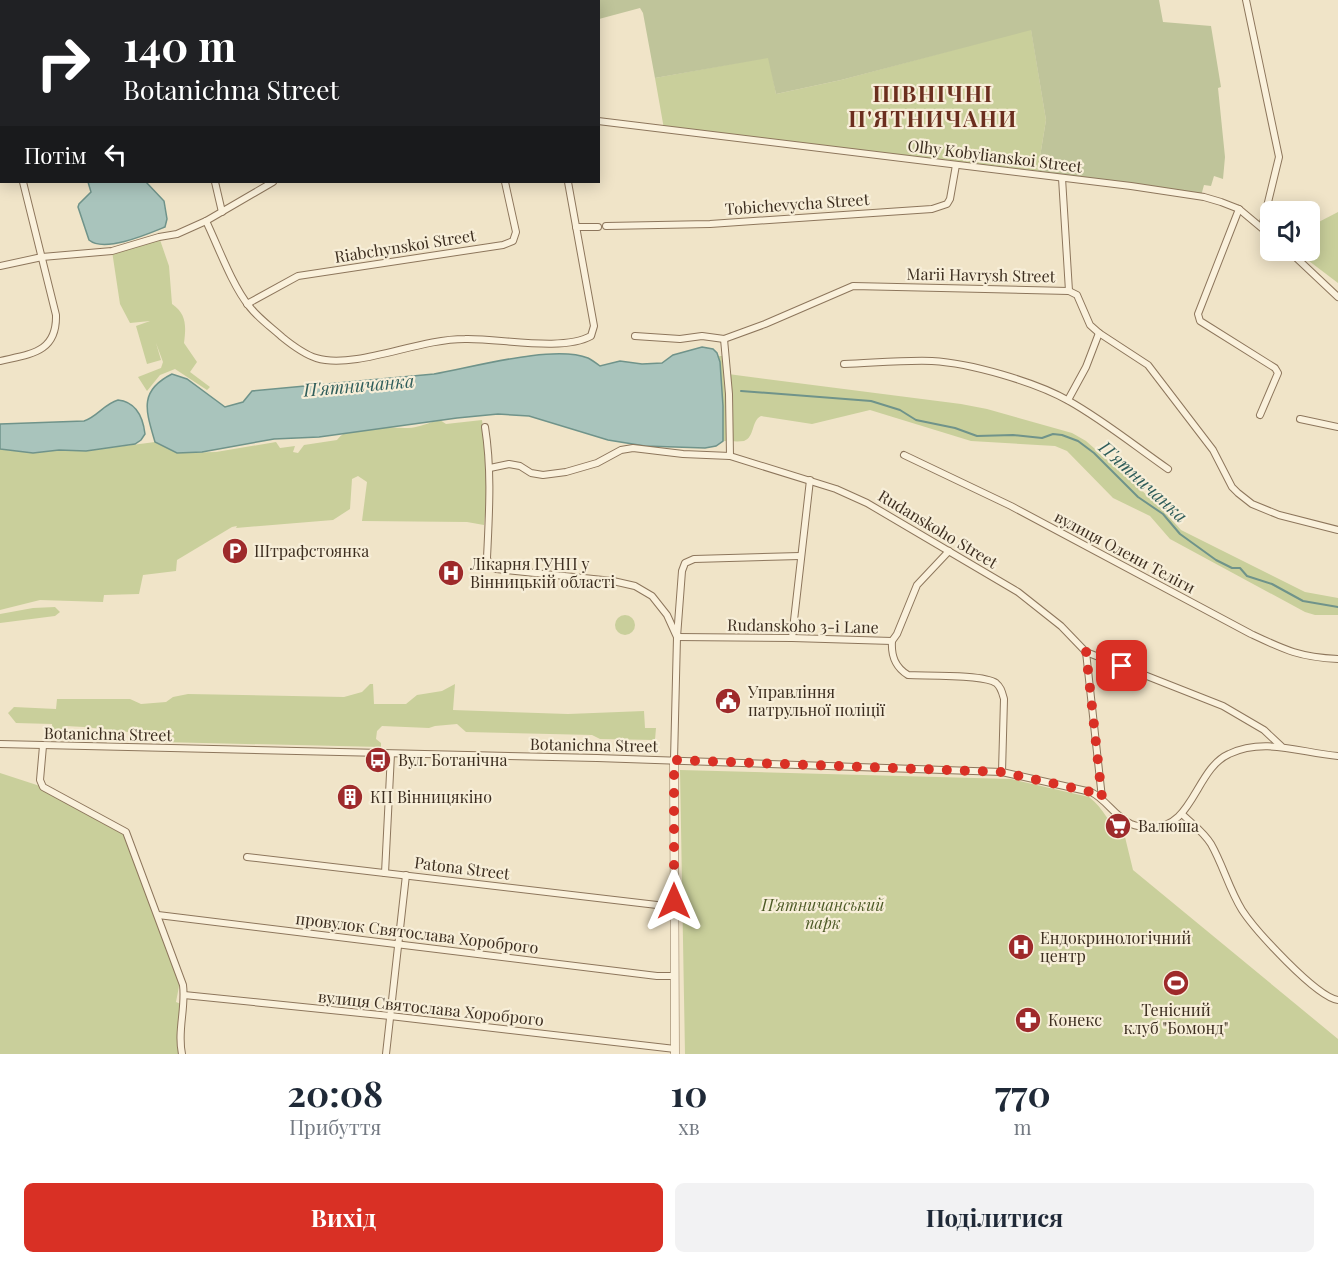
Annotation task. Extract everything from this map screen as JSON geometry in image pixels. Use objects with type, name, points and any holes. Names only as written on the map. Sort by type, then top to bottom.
[{"type":"street","points":[[1246,0],[1279,157],[1268,201]]},
{"type":"street","name":"Olhy Kobylianskoi Street","points":[[600,120],[1201,196],[1239,209],[1260,225]]},
{"type":"street","name":"Tobichevycha Street","points":[[606,226],[710,224],[941,207],[950,199],[956,165]]},
{"type":"street","points":[[1062,178],[1069,291]]},
{"type":"street","points":[[0,361],[40,350],[49,343],[54,335],[56,315],[23,183]]},
{"type":"street","points":[[214,183],[222,212]]},
{"type":"street","points":[[0,266],[42,256],[112,251],[177,234],[206,221],[271,183]]},
{"type":"street","name":"Riabchynskoi Street","points":[[247,304],[298,276],[503,245],[513,241],[516,232],[506,183]]},
{"type":"street","points":[[206,221],[247,304],[258,317],[302,353],[316,359],[357,359],[461,339],[512,343],[567,342],[583,340],[591,336],[594,326],[567,183]]},
{"type":"street","points":[[1239,209],[1198,314],[1200,321],[1275,368],[1278,373],[1260,415]]},
{"type":"street","points":[[576,227],[598,227]]},
{"type":"street","points":[[1300,261],[1338,297]]},
{"type":"street","name":"Marii Havrysh Street","points":[[635,336],[680,339],[702,336],[724,339],[853,286],[1069,291],[1077,295],[1090,325],[1148,365],[1213,450],[1232,487],[1238,493],[1252,504],[1279,515],[1338,530]]},
{"type":"street","points":[[1068,400],[1086,367],[1099,333]]},
{"type":"street","points":[[724,339],[729,394],[730,456]]},
{"type":"street","points":[[844,364],[932,361],[974,367],[1021,381],[1068,400],[1168,469]]},
{"type":"street","points":[[1300,420],[1338,427]]},
{"type":"street","points":[[485,426],[490,468],[487,558],[489,565],[496,569],[613,581],[635,586],[652,596],[668,615],[677,637]]},
{"type":"street","name":"Rudanskoho Street","points":[[490,468],[509,464],[543,475],[566,472],[597,463],[621,450],[633,447],[683,454],[730,456],[836,489],[867,503],[1018,592],[1061,626],[1086,652],[1223,706],[1264,730],[1281,746]]},
{"type":"street","name":"вулиця Олени Теліги","points":[[904,455],[1011,506],[1288,652],[1311,658],[1338,659]]},
{"type":"street","points":[[792,638],[810,480]]},
{"type":"street","name":"Rudanskoho 3-i Lane","points":[[677,637],[892,641],[917,585],[949,551]]},
{"type":"street","points":[[675,1052],[674,760],[677,637],[682,571],[688,560],[800,556]]},
{"type":"street","points":[[892,641],[894,660],[900,670],[908,675],[983,678],[997,684],[1002,690],[1004,699],[1002,772]]},
{"type":"street","points":[[1086,652],[1102,798]]},
{"type":"street","name":"Botanichna Street","points":[[0,744],[674,760],[1002,772],[1091,792],[1102,798],[1130,824],[1161,827],[1170,824],[1182,814]]},
{"type":"street","points":[[43,746],[40,780],[43,786],[126,832],[183,985],[180,1044],[182,1054]]},
{"type":"street","points":[[1338,756],[1281,746],[1251,747],[1222,758],[1206,774],[1182,814],[1212,845],[1242,910],[1265,939],[1303,977],[1329,998],[1338,1000]]},
{"type":"street","points":[[385,873],[391,754]]},
{"type":"street","name":"Patona Street","points":[[247,857],[674,907]]},
{"type":"street","points":[[386,1054],[406,875]]},
{"type":"street","name":"провулок Святослава Хороброго","points":[[158,915],[657,976],[674,976]]},
{"type":"street","name":"вулиця Святослава Хороброго","points":[[184,994],[390,1016],[675,1052]]},
{"type":"green space","points":[[600,0],[1159,0],[1163,22],[1211,26],[1221,87],[1218,88],[1225,157],[1223,179],[1214,176],[1211,186],[1204,185],[1201,196],[1037,175],[1046,120],[1031,30],[841,80],[776,94],[768,58],[655,78],[643,13],[640,8],[600,19]]},
{"type":"green space","points":[[1031,29],[1046,120],[1037,175],[664,129],[655,78],[769,57],[776,94],[841,80]]},
{"type":"green space","points":[[1338,212],[1338,283],[1309,261],[1320,261],[1320,221]]},
{"type":"green space","points":[[159,237],[169,266],[172,304],[183,317],[184,343],[197,362],[190,372],[210,387],[207,390],[175,369],[160,375],[147,391],[138,377],[161,368],[163,362],[156,343],[161,360],[147,364],[136,326],[150,321],[130,323],[120,304],[112,251]]},
{"type":"green space","points":[[718,356],[726,356],[728,374],[961,404],[1072,433],[1086,441],[1158,505],[1181,530],[1305,592],[1338,598],[1338,615],[1315,615],[1305,612],[1170,539],[1150,516],[1113,498],[1067,451],[1055,446],[971,441],[870,410],[812,424],[761,416],[756,421],[750,436],[744,441],[723,441],[723,406]]},
{"type":"green space","points":[[440,420],[446,424],[482,420],[486,472],[484,525],[467,522],[362,521],[367,482],[358,476],[352,479],[350,509],[333,520],[232,527],[177,560],[176,571],[143,575],[139,594],[104,595],[103,602],[40,600],[0,610],[0,449],[33,453],[59,450],[86,451],[155,442],[177,453],[216,452],[276,442],[280,448],[295,446],[293,452],[298,453],[304,445],[337,440],[344,433],[360,427],[412,428]]},
{"type":"green space","points":[[55,607],[60,612],[55,616],[0,623],[0,614]]},
{"type":"green space","points":[[625,615],[632,618],[635,625],[632,632],[625,635],[618,632],[615,625],[618,618]]},
{"type":"green space","points":[[373,684],[374,704],[406,704],[417,695],[442,691],[455,684],[453,710],[568,714],[644,711],[645,728],[656,728],[655,740],[600,739],[592,735],[466,732],[457,724],[429,728],[382,726],[377,731],[376,739],[381,743],[381,747],[161,742],[140,740],[136,733],[66,726],[58,737],[53,738],[52,724],[16,723],[8,713],[14,707],[56,709],[57,699],[130,699],[141,704],[166,702],[173,697],[188,694],[344,697],[362,692]]},
{"type":"green space","name":"П'ятничанський парк","points":[[680,770],[1011,779],[1089,797],[1125,837],[1133,870],[1338,1039],[1338,1054],[685,1054]]},
{"type":"green space","points":[[0,773],[43,787],[126,832],[180,981],[176,1002],[181,1004],[182,1054],[0,1054]]},
{"type":"water","points":[[88,183],[147,183],[164,201],[167,219],[165,227],[137,238],[115,243],[96,243],[89,240],[78,207],[91,192]]},
{"type":"water","points":[[702,347],[713,349],[717,353],[720,362],[723,406],[723,441],[716,446],[705,448],[645,446],[608,440],[529,416],[498,414],[319,437],[274,439],[202,452],[177,453],[155,442],[147,411],[149,395],[154,387],[172,374],[187,379],[225,407],[243,402],[252,391],[434,374],[534,355],[573,354],[588,358],[600,366],[620,361],[642,364],[662,363],[673,355]]},
{"type":"water","points":[[118,400],[130,404],[138,411],[145,434],[135,444],[86,451],[59,450],[33,453],[0,449],[0,424],[84,421]]},
{"type":"waterway","name":"П'ятничанка","points":[[741,391],[871,401],[900,410],[916,420],[955,428],[977,436],[1013,435],[1042,438],[1053,434],[1062,435],[1078,441],[1094,453],[1138,497],[1163,514],[1180,534],[1216,560],[1232,568],[1240,568],[1247,576],[1272,584],[1303,601],[1338,607]]},
{"type":"place","name":"Штрафстоянка","points":[[235,551]]},
{"type":"place","name":"Лікарня ГУНП у Вінницькій області","points":[[451,573]]},
{"type":"place","name":"Управління патрульної поліції","points":[[728,701]]},
{"type":"place","name":"Вул. Ботанічна","points":[[378,760]]},
{"type":"place","name":"КП Вінницякіно","points":[[350,797]]},
{"type":"place","name":"Валюша","points":[[1118,826]]},
{"type":"place","name":"Ендокринологічний центр","points":[[1021,947]]},
{"type":"place","name":"Тенісний клуб \"Бомонд\"","points":[[1176,983]]},
{"type":"place","name":"Конекс","points":[[1028,1020]]},
{"type":"district","name":"ПІВНІЧНІ П'ЯТНИЧАНИ","points":[[933,106]]},
{"type":"route","points":[[674,901],[674,760],[1002,772],[1091,792],[1102,798],[1103,789],[1086,652],[1122,666]]}]
